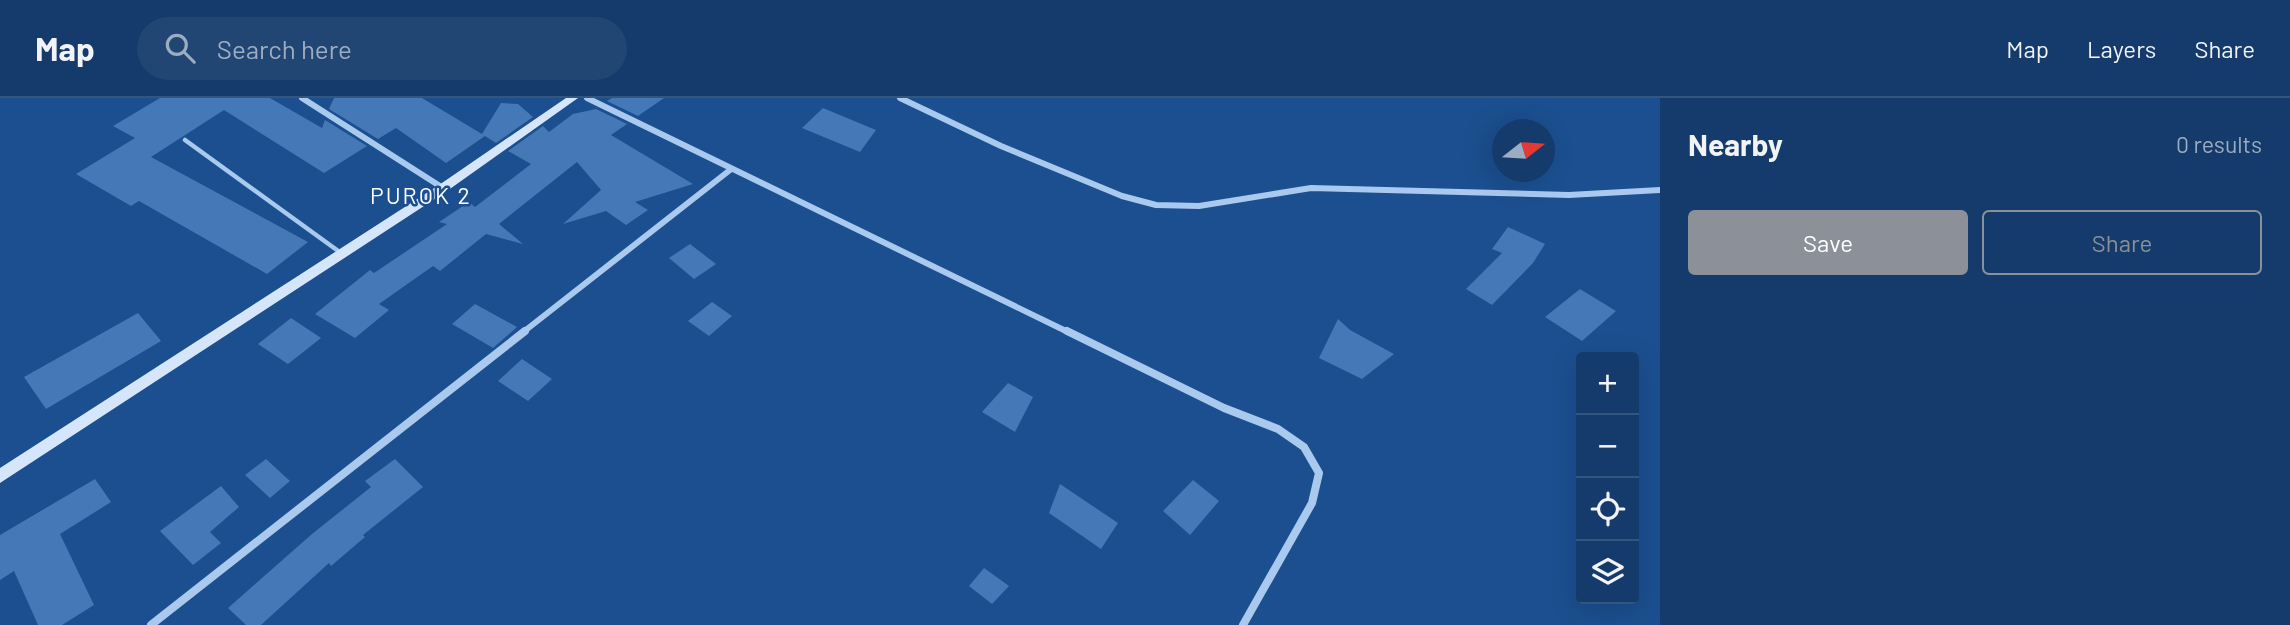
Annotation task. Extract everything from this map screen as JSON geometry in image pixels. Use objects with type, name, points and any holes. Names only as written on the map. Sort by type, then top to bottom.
[{"type":"street","points":[[302,98],[443,188]]},
{"type":"street","points":[[0,476],[443,188],[573,98]]},
{"type":"street","points":[[587,98],[730,170],[1224,408],[1278,429],[1304,447],[1319,473],[1312,503],[1243,625]]},
{"type":"street","points":[[900,98],[1000,146],[1122,196],[1156,205],[1199,206],[1311,188],[1569,195],[1660,190]]},
{"type":"street","points":[[151,625],[730,170]]},
{"type":"lane","points":[[185,140],[341,253]]},
{"type":"building","points":[[160,98],[270,98],[322,128],[325,120],[367,146],[324,173],[224,110],[151,157],[308,242],[267,274],[139,201],[131,206],[76,174],[135,138],[113,126]]},
{"type":"building","points":[[334,98],[422,98],[482,134],[501,103],[518,104],[533,117],[496,143],[485,136],[446,163],[396,128],[378,139],[329,109]]},
{"type":"building","points":[[612,98],[664,98],[638,116],[607,101]]},
{"type":"building","points":[[823,108],[876,130],[860,152],[802,128]]},
{"type":"building","points":[[596,109],[627,124],[611,135],[693,184],[635,202],[648,210],[626,225],[606,211],[563,224],[601,190],[577,162],[499,224],[523,244],[486,234],[440,271],[433,266],[379,304],[389,310],[355,338],[315,314],[370,270],[374,273],[447,224],[439,222],[469,202],[475,207],[531,164],[508,151],[543,126],[549,132],[573,114]]},
{"type":"building","points":[[1508,227],[1545,244],[1533,263],[1492,305],[1466,289],[1502,253],[1492,249]]},
{"type":"building","points":[[690,244],[716,264],[694,279],[669,258]]},
{"type":"building","points":[[1580,289],[1616,311],[1582,341],[1545,317]]},
{"type":"building","points":[[712,302],[732,316],[709,336],[688,321]]},
{"type":"building","points":[[475,304],[517,327],[493,348],[452,324]]},
{"type":"building","points":[[138,313],[161,341],[46,409],[24,377]]},
{"type":"building","points":[[291,318],[321,338],[288,364],[258,344]]},
{"type":"building","points":[[1338,319],[1350,330],[1394,354],[1362,379],[1319,358]]},
{"type":"building","points":[[522,359],[552,379],[528,401],[498,381]]},
{"type":"building","points":[[1008,383],[1033,397],[1015,432],[982,412]]},
{"type":"building","points":[[266,459],[290,481],[270,498],[245,475]]},
{"type":"building","points":[[395,459],[423,487],[363,535],[365,537],[331,566],[329,563],[261,625],[246,625],[228,608],[312,534],[371,487],[365,481]]},
{"type":"building","points":[[95,479],[111,502],[60,534],[94,605],[62,625],[38,625],[14,571],[0,580],[0,535]]},
{"type":"building","points":[[1193,480],[1219,501],[1190,535],[1163,511]]},
{"type":"building","points":[[1060,484],[1118,523],[1101,549],[1049,513]]},
{"type":"building","points":[[221,486],[239,507],[210,532],[221,543],[193,565],[160,531]]},
{"type":"building","points":[[984,568],[1009,586],[992,604],[969,586]]},
{"type":"district","name":"PUROK 2","points":[[421,195]]}]
